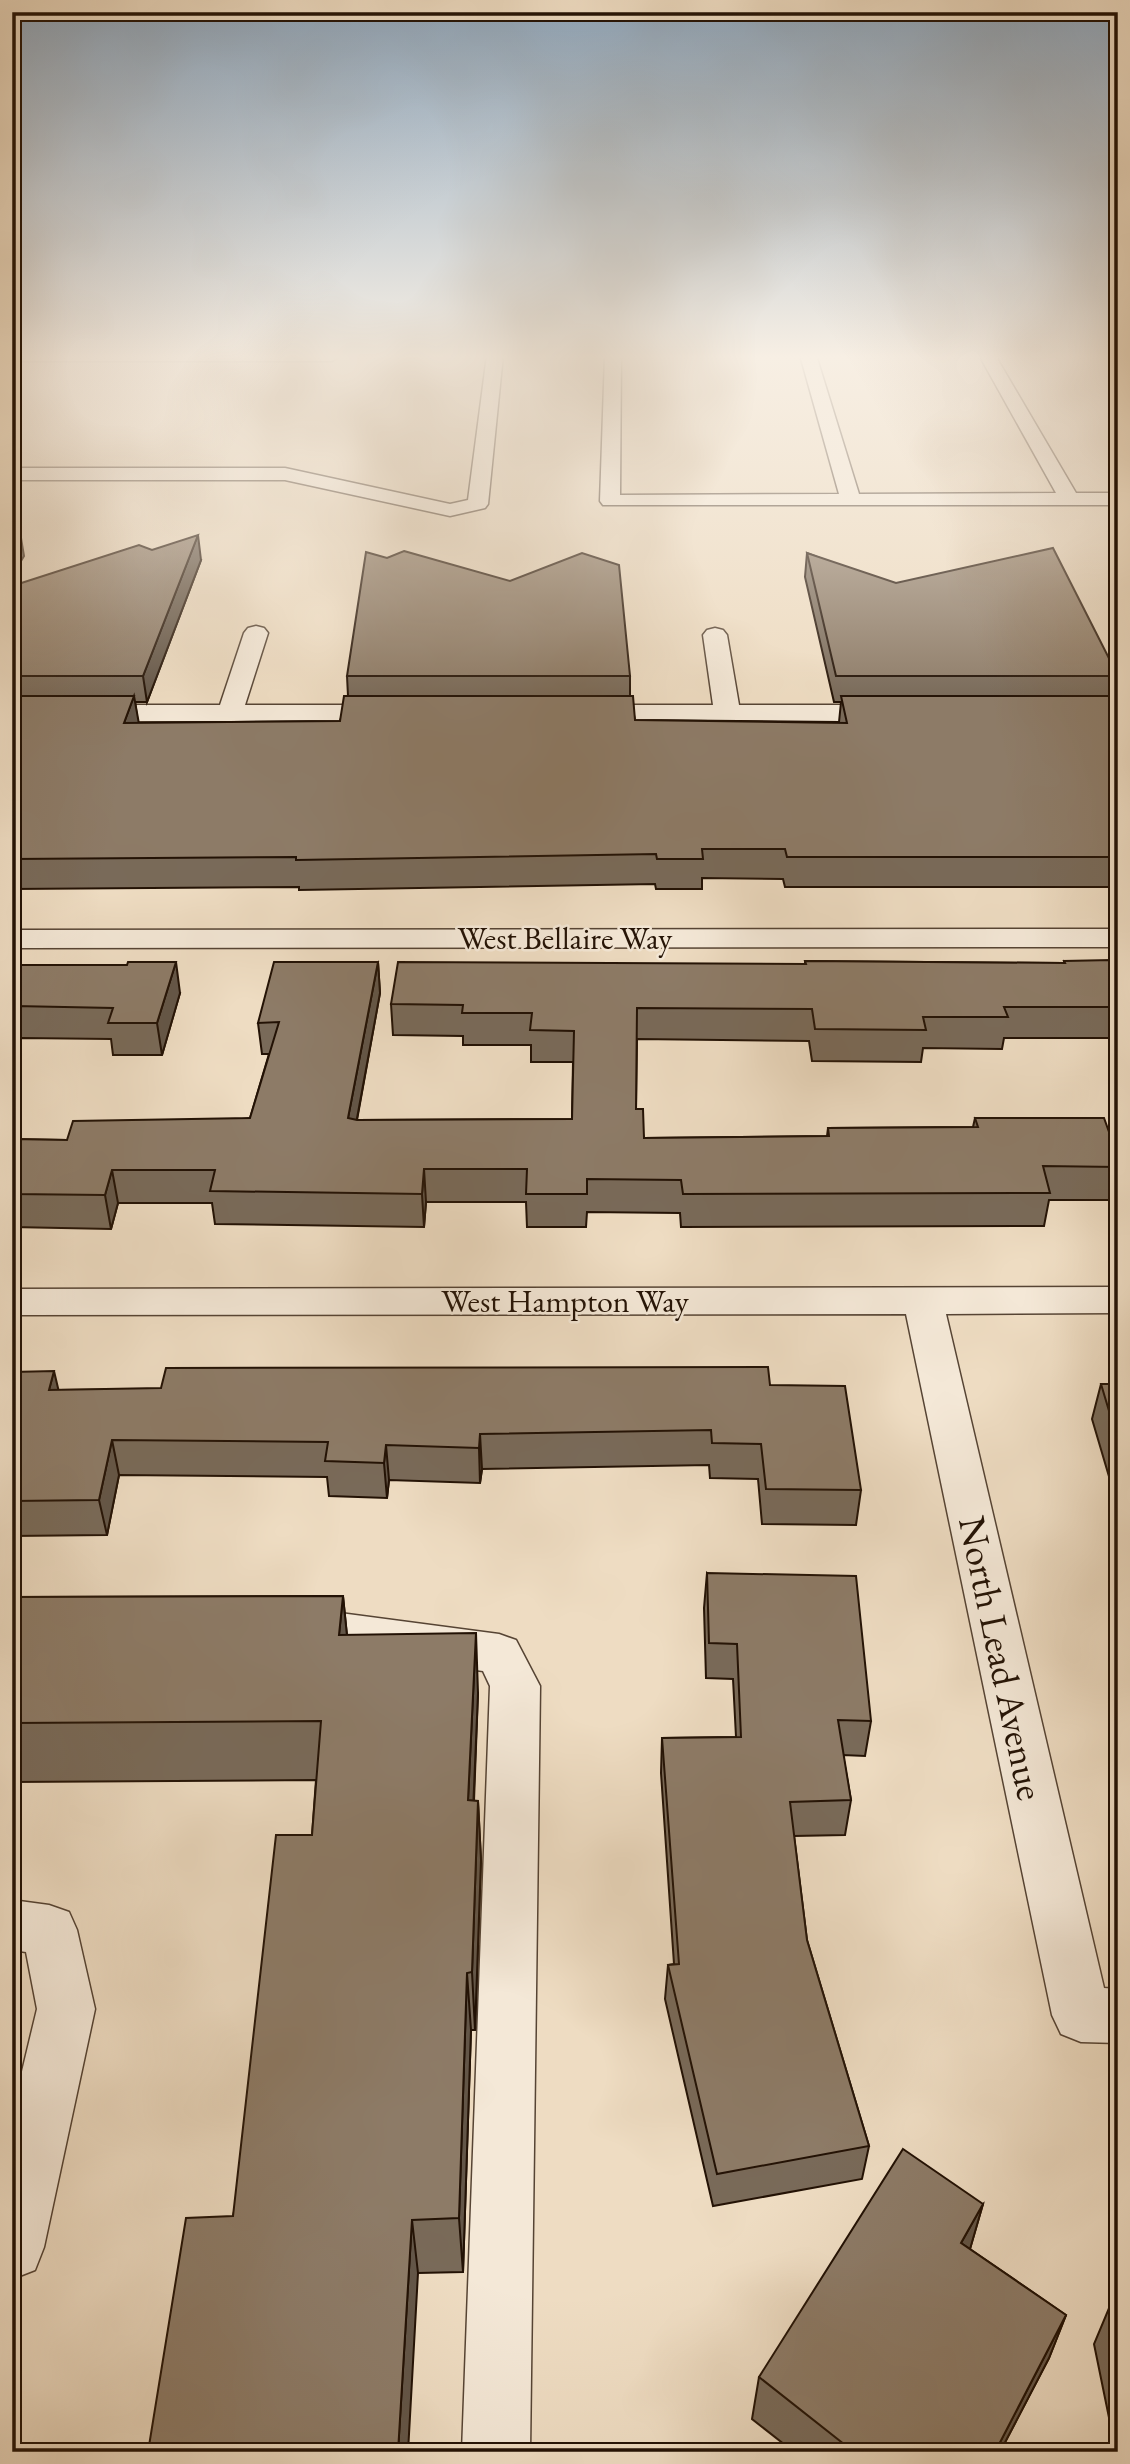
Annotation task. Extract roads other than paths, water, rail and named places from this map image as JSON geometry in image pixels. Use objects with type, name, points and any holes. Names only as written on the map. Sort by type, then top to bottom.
[{"type":"street","points":[[12,474],[285,474],[450,510],[478,503],[482,470]]},
{"type":"street","points":[[610,470],[610,501],[1118,499]]},
{"type":"street","points":[[842,470],[851,500]]},
{"type":"street","points":[[1052,470],[1069,499]]},
{"type":"street","points":[[230,713],[256,633]]},
{"type":"street","points":[[715,635],[727,713]]},
{"type":"street","points":[[12,713],[424,713]]},
{"type":"street","points":[[562,713],[922,713]]},
{"type":"street","name":"West Bellaire Way","points":[[12,939],[1118,938]]},
{"type":"street","name":"North Lead Avenue","points":[[923,1300],[1099,2015]]},
{"type":"street","name":"West Hampton Way","points":[[12,1302],[1118,1300]]},
{"type":"street","points":[[245,1633],[341,1632],[499,1654],[515,1686],[496,2452]]},
{"type":"street","points":[[12,1925],[49,1930],[66,2009],[12,2247]]}]
